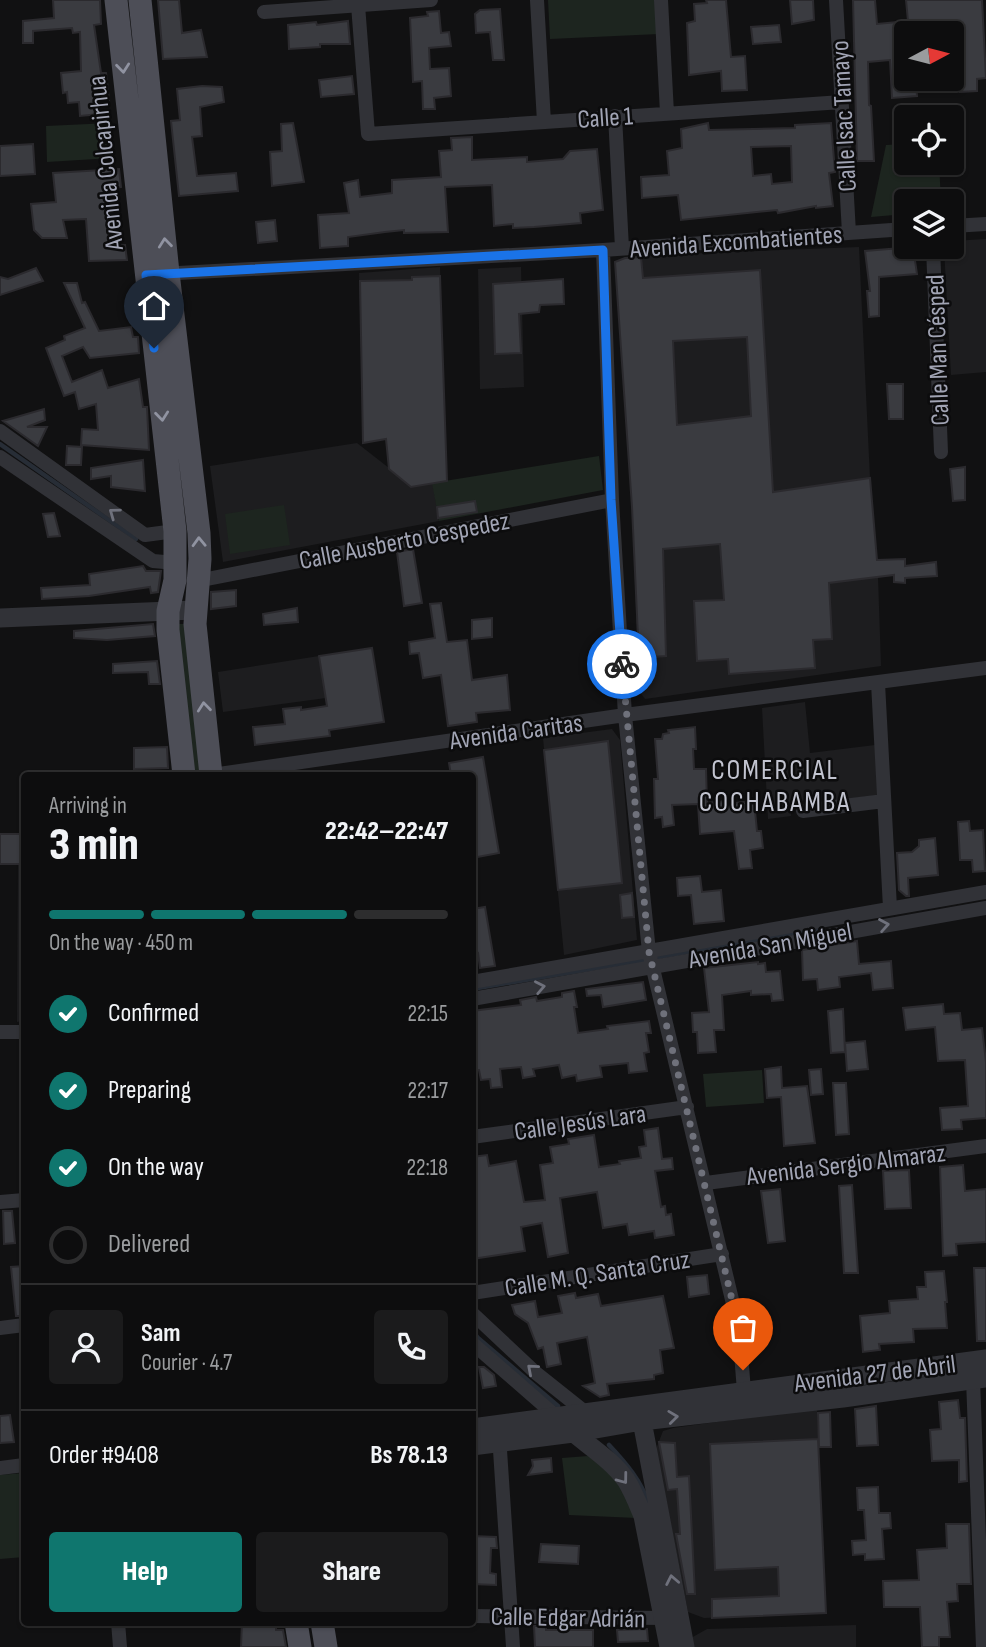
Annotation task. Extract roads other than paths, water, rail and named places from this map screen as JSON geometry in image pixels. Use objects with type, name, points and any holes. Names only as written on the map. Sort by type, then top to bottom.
[{"type":"main road","name":"Avenida Colcapirhua","points":[[116,0],[199,533],[194,610],[212,772]]},
{"type":"main road","name":"Avenida Colcapirhua","points":[[140,0],[175,531],[175,585],[168,611],[168,630],[184,772]]},
{"type":"main road","points":[[297,1626],[300,1647]]},
{"type":"main road","points":[[323,1626],[326,1647]]},
{"type":"street","points":[[264,12],[431,0]]},
{"type":"street","points":[[537,0],[544,122]]},
{"type":"street","points":[[661,0],[667,113]]},
{"type":"street","name":"Calle Isac Tamayo","points":[[836,0],[849,233]]},
{"type":"street","name":"Calle 1","points":[[365,3],[368,134],[842,102]]},
{"type":"street","points":[[615,117],[622,248]]},
{"type":"street","points":[[964,225],[986,224]]},
{"type":"street","name":"Avenida Excombatientes","points":[[157,274],[603,250],[894,230]]},
{"type":"street","points":[[603,250],[611,500],[625,715],[651,959],[739,1329],[744,1391]]},
{"type":"street","name":"Calle Man Césped","points":[[933,259],[941,452]]},
{"type":"street","points":[[0,431],[145,535],[175,531]]},
{"type":"street","points":[[0,457],[153,561],[176,563]]},
{"type":"street","name":"Calle Ausberto Cespedez","points":[[197,581],[611,500]]},
{"type":"street","points":[[0,618],[194,610]]},
{"type":"street","name":"Avenida Caritas","points":[[233,772],[625,715],[986,668]]},
{"type":"street","points":[[878,683],[890,908]]},
{"type":"street","points":[[803,811],[884,801]]},
{"type":"street","name":"Avenida San Miguel","points":[[476,998],[890,908],[986,892]]},
{"type":"street","name":"Avenida San Miguel","points":[[476,981],[651,959],[986,908]]},
{"type":"street","points":[[0,1032],[21,1032]]},
{"type":"street","name":"Calle Jesús Lara","points":[[476,1137],[687,1107]]},
{"type":"street","name":"Avenida Sergio Almaraz","points":[[706,1183],[986,1146]]},
{"type":"street","points":[[0,1202],[21,1200]]},
{"type":"street","name":"Calle M. Q. Santa Cruz","points":[[476,1292],[722,1254]]},
{"type":"street","points":[[476,1317],[536,1373],[585,1412]]},
{"type":"street","points":[[0,1328],[21,1325]]},
{"type":"street","points":[[476,1346],[626,1480],[643,1516],[669,1647]]},
{"type":"street","name":"Avenida 27 de Abril","points":[[499,1434],[573,1433],[642,1421],[704,1405],[744,1391],[986,1359]]},
{"type":"street","points":[[980,1378],[983,1647]]},
{"type":"street","name":"Avenida 27 de Abril","points":[[499,1434],[585,1412],[843,1398],[980,1378]]},
{"type":"street","points":[[642,1421],[685,1647]]},
{"type":"street","points":[[476,1429],[499,1434]]},
{"type":"street","points":[[476,1444],[499,1434]]},
{"type":"street","points":[[499,1434],[513,1647]]},
{"type":"street","points":[[0,1468],[21,1465]]},
{"type":"street","name":"Calle Edgar Adrián","points":[[476,1616],[664,1618]]},
{"type":"street","points":[[118,1626],[120,1647]]},
{"type":"waterway","points":[[0,444],[136,539]]},
{"type":"waterway","points":[[659,957],[816,929]]},
{"type":"waterway","points":[[476,988],[644,960]]},
{"type":"waterway","points":[[476,1336],[558,1406]]},
{"type":"waterway","points":[[609,1445],[633,1473],[649,1505]]},
{"type":"district","name":"COMERCIAL COCHABAMBA","points":[[775,785]]}]
